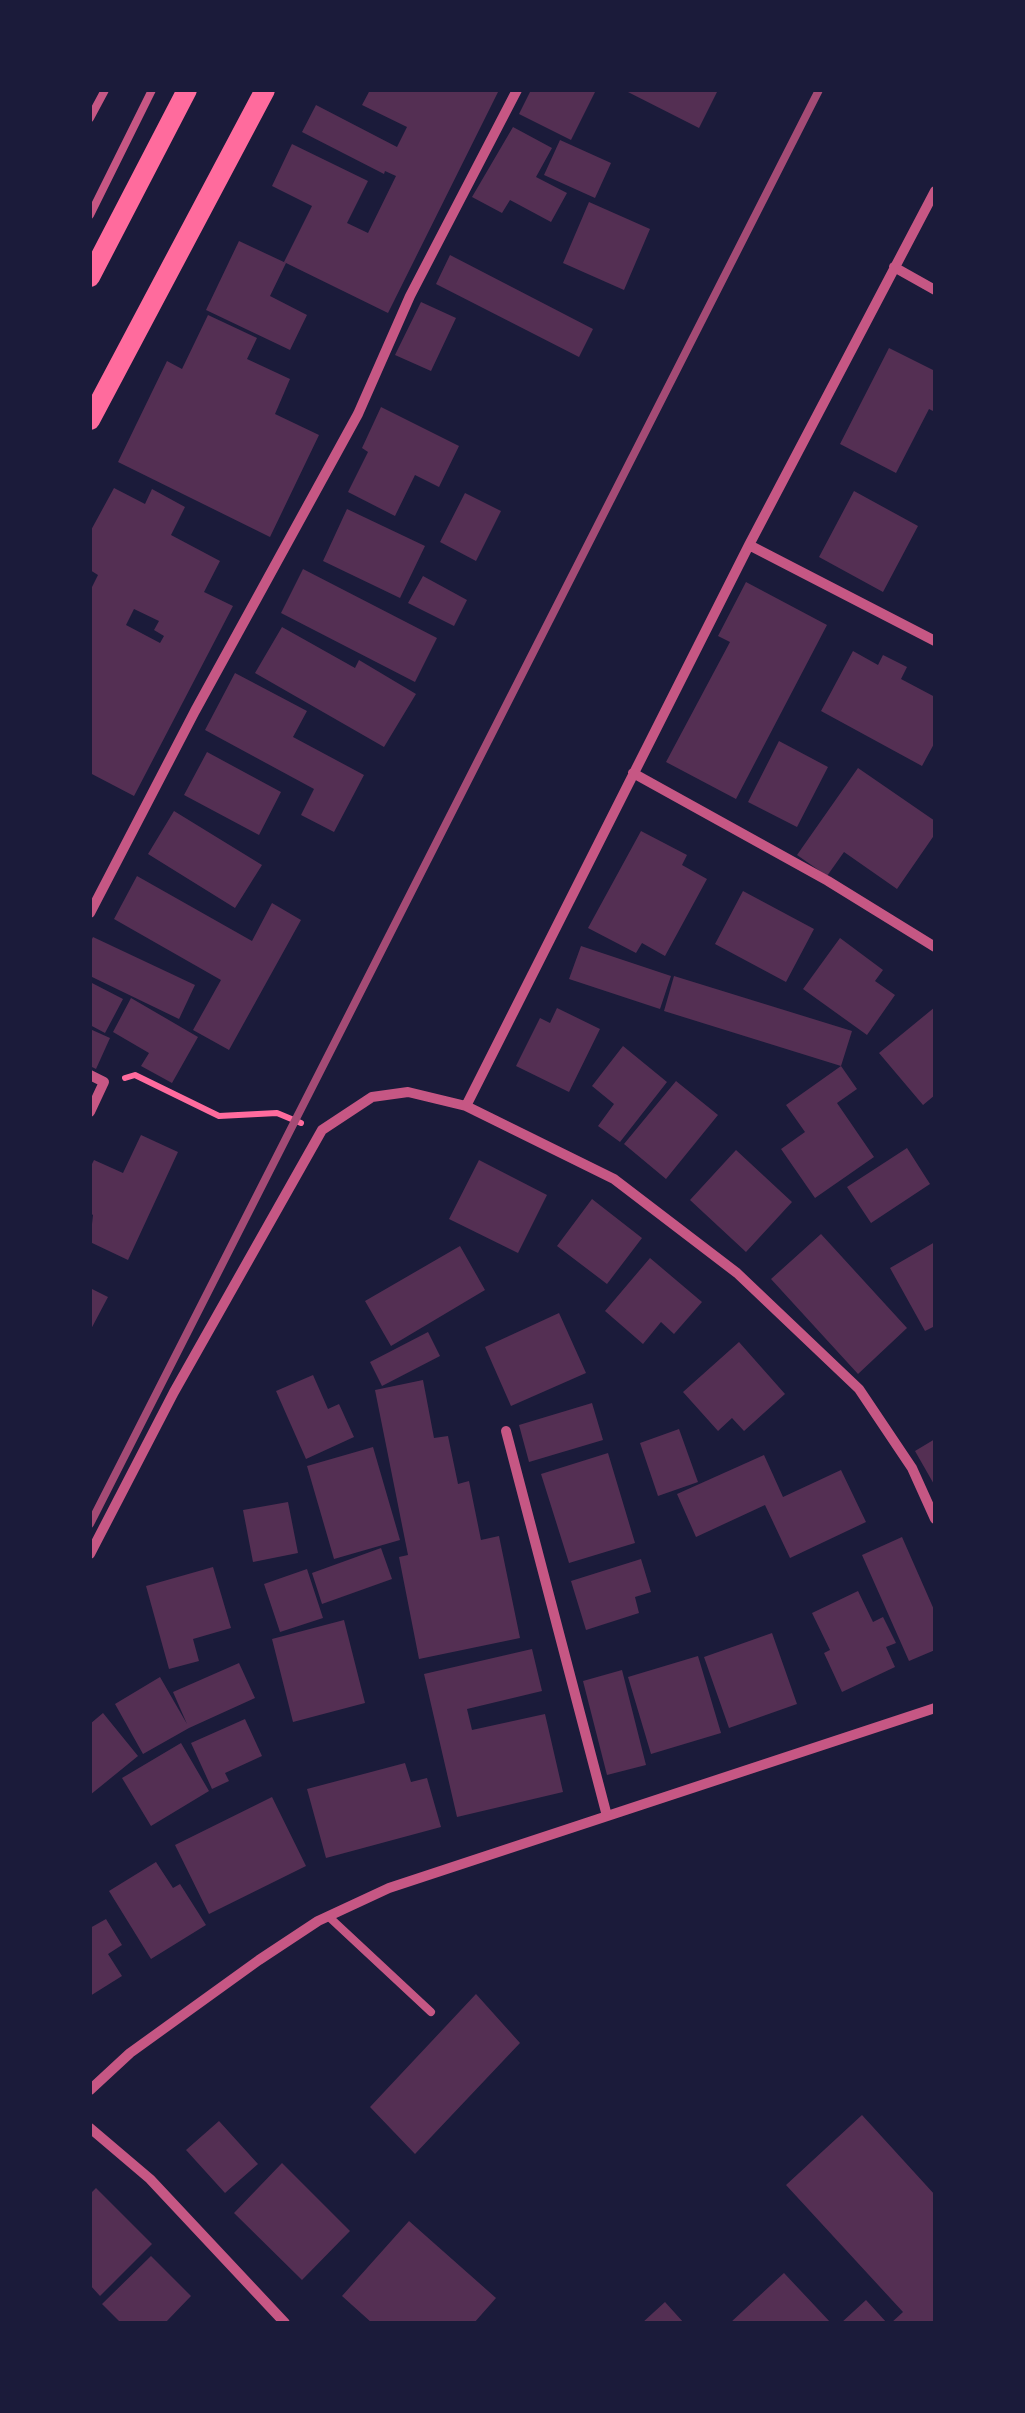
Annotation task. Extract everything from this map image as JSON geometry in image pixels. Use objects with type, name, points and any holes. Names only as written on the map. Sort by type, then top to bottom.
[{"type":"main road","points":[[90,277],[187,90]]},
{"type":"main road","points":[[90,420],[265,90]]},
{"type":"street","points":[[90,913],[195,711],[358,414],[410,296],[517,90]]},
{"type":"street","points":[[466,1106],[749,545],[935,191]]},
{"type":"street","points":[[894,267],[935,290]]},
{"type":"street","points":[[749,545],[935,642]]},
{"type":"street","points":[[633,773],[935,947]]},
{"type":"street","points":[[90,1075],[104,1082],[90,1112]]},
{"type":"street","points":[[90,1554],[174,1392],[322,1130],[372,1098],[408,1092],[466,1106],[614,1179],[738,1273],[858,1389],[912,1468],[935,1519]]},
{"type":"street","points":[[506,1431],[607,1816]]},
{"type":"street","points":[[90,2090],[130,2053],[260,1960],[328,1916],[389,1888],[935,1708]]},
{"type":"street","points":[[90,2128],[150,2179],[285,2323]]},
{"type":"lane","points":[[90,118],[105,90]]},
{"type":"lane","points":[[90,215],[152,90]]},
{"type":"lane","points":[[328,1916],[431,2012]]},
{"type":"path","points":[[104,1082],[135,1075],[220,1116],[278,1113],[322,1130]]},
{"type":"building","points":[[370,90],[499,90],[388,313],[284,262],[312,206],[272,186],[292,144],[368,181],[347,223],[368,233],[396,176],[385,171],[384,174],[302,132],[316,105],[397,147],[407,127],[362,105]]},
{"type":"building","points":[[531,90],[596,90],[571,140],[519,114]]},
{"type":"building","points":[[624,90],[718,90],[699,128]]},
{"type":"building","points":[[513,127],[552,148],[536,177],[567,193],[551,222],[510,200],[502,213],[472,197]]},
{"type":"building","points":[[560,140],[611,163],[595,198],[544,175]]},
{"type":"building","points":[[589,202],[650,229],[624,290],[563,263]]},
{"type":"building","points":[[239,241],[286,263],[270,296],[307,315],[290,350],[206,310]]},
{"type":"building","points":[[450,255],[593,329],[579,357],[436,284]]},
{"type":"building","points":[[421,302],[456,318],[431,371],[395,355]]},
{"type":"building","points":[[208,315],[257,338],[247,359],[290,379],[275,414],[319,435],[270,537],[118,462],[167,361],[182,369]]},
{"type":"building","points":[[889,348],[935,371],[935,412],[929,409],[896,473],[840,444]]},
{"type":"building","points":[[381,407],[459,446],[439,487],[415,475],[395,516],[348,492],[368,452],[362,448]]},
{"type":"building","points":[[114,488],[145,504],[152,489],[185,507],[171,535],[220,561],[204,592],[233,606],[134,796],[90,773],[90,591],[98,575],[90,570],[90,532]],"holes":[[[134,609],[159,621],[154,630],[164,636],[160,643],[126,625]]]},
{"type":"building","points":[[854,491],[918,526],[883,592],[819,557]]},
{"type":"building","points":[[465,493],[501,511],[476,561],[440,542]]},
{"type":"building","points":[[347,509],[425,546],[400,598],[323,561]]},
{"type":"building","points":[[303,569],[437,638],[415,682],[281,613]]},
{"type":"building","points":[[423,576],[467,600],[454,626],[408,603]]},
{"type":"building","points":[[746,582],[827,625],[736,799],[666,762],[730,642],[718,636]]},
{"type":"building","points":[[282,627],[355,668],[359,660],[416,694],[384,747],[255,673]]},
{"type":"building","points":[[853,651],[878,665],[883,655],[907,667],[901,679],[935,697],[935,742],[922,766],[821,711]]},
{"type":"building","points":[[235,673],[307,711],[293,737],[364,775],[334,832],[301,815],[314,789],[205,730]]},
{"type":"building","points":[[779,741],[828,767],[797,827],[748,802]]},
{"type":"building","points":[[207,752],[281,792],[259,835],[184,795]]},
{"type":"building","points":[[858,768],[935,821],[935,834],[897,889],[844,852],[827,876],[797,855]]},
{"type":"building","points":[[174,811],[262,865],[235,908],[148,854]]},
{"type":"building","points":[[641,831],[687,855],[682,865],[707,879],[665,956],[642,943],[636,953],[588,928]]},
{"type":"building","points":[[137,876],[252,941],[272,903],[301,920],[229,1050],[193,1030],[221,980],[114,919]]},
{"type":"building","points":[[743,891],[814,929],[786,982],[715,944]]},
{"type":"building","points":[[93,937],[195,985],[179,1019],[90,976]]},
{"type":"building","points":[[840,938],[883,970],[875,981],[895,995],[867,1035],[803,989]]},
{"type":"building","points":[[581,946],[671,976],[660,1009],[569,979]]},
{"type":"building","points":[[674,976],[852,1031],[841,1066],[664,1011]]},
{"type":"building","points":[[90,982],[123,999],[105,1033],[90,1025]]},
{"type":"building","points":[[131,998],[198,1037],[172,1083],[141,1066],[149,1053],[113,1032]]},
{"type":"building","points":[[935,1007],[935,1095],[923,1105],[879,1053]]},
{"type":"building","points":[[557,1008],[600,1029],[569,1092],[516,1066],[540,1018],[550,1023]]},
{"type":"building","points":[[90,1029],[110,1038],[96,1069],[90,1066]]},
{"type":"building","points":[[623,1046],[667,1082],[620,1142],[598,1126],[614,1104],[592,1086]]},
{"type":"building","points":[[841,1066],[857,1089],[837,1103],[874,1157],[815,1198],[781,1149],[805,1132],[786,1105]]},
{"type":"building","points":[[676,1081],[718,1115],[666,1179],[624,1144]]},
{"type":"building","points":[[141,1135],[178,1152],[128,1260],[90,1242],[90,1168],[94,1160],[123,1173]]},
{"type":"building","points":[[907,1148],[930,1184],[871,1223],[847,1187]]},
{"type":"building","points":[[736,1150],[792,1202],[746,1252],[690,1200]]},
{"type":"building","points":[[479,1160],[547,1195],[518,1253],[449,1219]]},
{"type":"building","points":[[592,1199],[642,1238],[607,1284],[557,1246]]},
{"type":"building","points":[[821,1234],[907,1328],[858,1374],[771,1279]]},
{"type":"building","points":[[935,1242],[935,1326],[925,1331],[890,1268]]},
{"type":"building","points":[[460,1246],[485,1290],[391,1346],[365,1301]]},
{"type":"building","points":[[650,1258],[702,1302],[674,1334],[661,1322],[643,1344],[605,1311]]},
{"type":"building","points":[[90,1288],[108,1297],[90,1331]]},
{"type":"building","points":[[559,1313],[586,1373],[511,1406],[485,1347]]},
{"type":"building","points":[[428,1332],[440,1356],[382,1386],[370,1362]]},
{"type":"building","points":[[739,1342],[785,1394],[744,1431],[732,1418],[718,1431],[683,1392]]},
{"type":"building","points":[[313,1375],[328,1409],[339,1404],[354,1437],[306,1459],[276,1391]]},
{"type":"building","points":[[423,1380],[434,1438],[448,1436],[458,1484],[469,1481],[481,1540],[499,1536],[520,1638],[419,1659],[399,1557],[408,1555],[375,1390]]},
{"type":"building","points":[[592,1403],[603,1440],[529,1462],[519,1425]]},
{"type":"building","points":[[679,1429],[698,1482],[658,1496],[640,1443]]},
{"type":"building","points":[[935,1439],[935,1486],[915,1451]]},
{"type":"building","points":[[373,1447],[400,1540],[334,1559],[307,1466]]},
{"type":"building","points":[[608,1453],[635,1543],[569,1563],[541,1474]]},
{"type":"building","points":[[764,1455],[783,1497],[841,1470],[866,1522],[790,1558],[765,1505],[696,1537],[677,1494]]},
{"type":"building","points":[[288,1502],[298,1553],[253,1562],[243,1510]]},
{"type":"building","points":[[902,1537],[935,1612],[935,1650],[909,1661],[862,1555]]},
{"type":"building","points":[[381,1548],[392,1579],[322,1604],[312,1573]]},
{"type":"building","points":[[641,1559],[651,1592],[635,1597],[639,1613],[586,1630],[571,1581]]},
{"type":"building","points":[[213,1567],[231,1628],[193,1639],[199,1661],[169,1669],[146,1586]]},
{"type":"building","points":[[307,1569],[323,1618],[280,1632],[264,1584]]},
{"type":"building","points":[[858,1591],[873,1622],[883,1617],[896,1643],[886,1647],[895,1667],[842,1692],[824,1653],[830,1650],[812,1613]]},
{"type":"building","points":[[344,1620],[365,1703],[293,1722],[272,1639]]},
{"type":"building","points":[[772,1633],[797,1704],[729,1728],[704,1657]]},
{"type":"building","points":[[532,1649],[542,1691],[467,1709],[472,1730],[545,1714],[563,1792],[457,1817],[424,1674]]},
{"type":"building","points":[[698,1656],[721,1733],[651,1754],[628,1677]]},
{"type":"building","points":[[239,1663],[255,1698],[143,1754],[115,1704],[160,1677],[187,1724],[173,1692]]},
{"type":"building","points":[[622,1670],[646,1765],[607,1775],[583,1681]]},
{"type":"building","points":[[103,1713],[138,1756],[90,1795],[90,1724]]},
{"type":"building","points":[[245,1719],[262,1756],[225,1773],[229,1781],[212,1789],[191,1743]]},
{"type":"building","points":[[181,1743],[209,1791],[151,1826],[122,1778]]},
{"type":"building","points":[[405,1763],[411,1782],[427,1778],[441,1827],[326,1858],[307,1789]]},
{"type":"building","points":[[272,1797],[306,1866],[209,1914],[175,1845]]},
{"type":"building","points":[[156,1862],[173,1888],[180,1884],[206,1925],[151,1959],[109,1891]]},
{"type":"building","points":[[106,1919],[122,1945],[108,1954],[122,1976],[90,1996],[90,1928]]},
{"type":"building","points":[[476,1994],[520,2043],[415,2154],[370,2107]]},
{"type":"building","points":[[862,2115],[935,2195],[935,2323],[891,2323],[903,2312],[786,2185]]},
{"type":"building","points":[[219,2121],[258,2164],[225,2193],[186,2150]]},
{"type":"building","points":[[282,2163],[350,2231],[302,2280],[234,2213]]},
{"type":"building","points":[[96,2188],[152,2244],[100,2296],[90,2285],[90,2194]]},
{"type":"building","points":[[409,2221],[496,2298],[474,2323],[372,2323],[342,2296]]},
{"type":"building","points":[[151,2256],[191,2296],[165,2323],[121,2323],[102,2304]]},
{"type":"building","points":[[784,2273],[831,2323],[730,2323]]},
{"type":"building","points":[[866,2300],[887,2323],[841,2323]]},
{"type":"building","points":[[665,2302],[684,2323],[642,2323]]},
{"type":"railway","points":[[90,1524],[819,90]]}]
